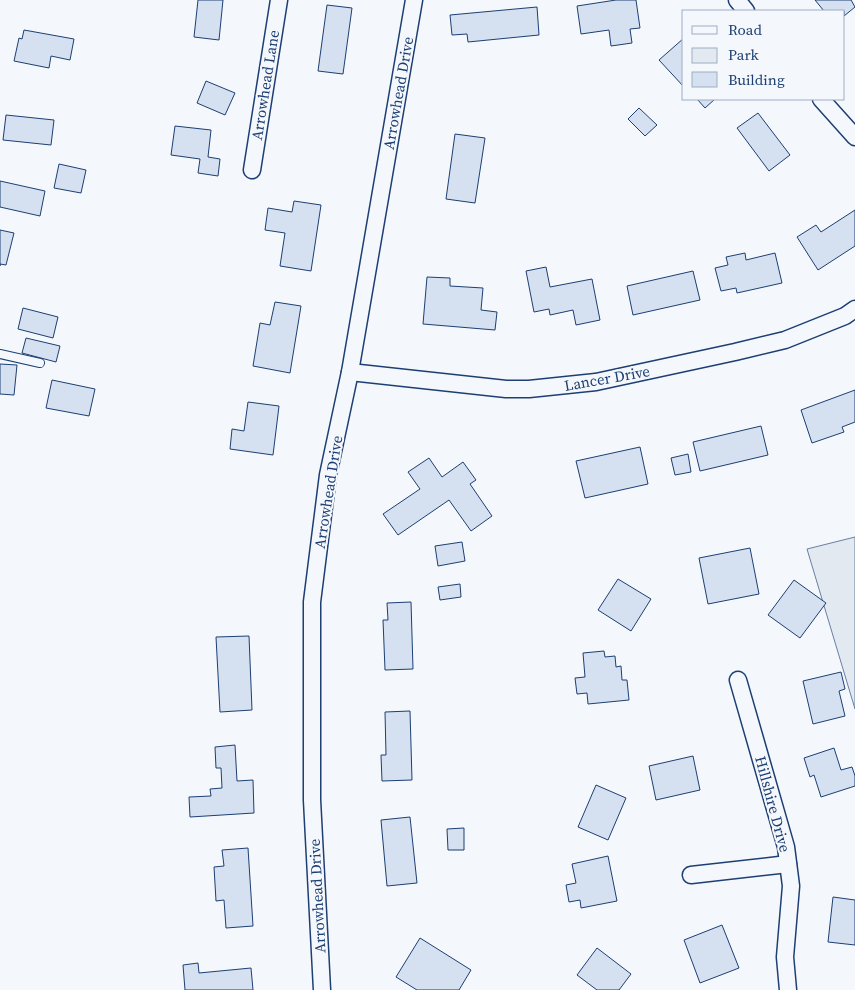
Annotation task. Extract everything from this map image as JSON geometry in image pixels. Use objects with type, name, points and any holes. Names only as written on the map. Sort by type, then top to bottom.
[{"type":"street","name":"Arrowhead Lane","points":[[252,170],[279,0]]},
{"type":"street","name":"Arrowhead Drive","points":[[322,990],[312,800],[312,602],[328,475],[350,372],[414,0]]},
{"type":"street","points":[[737,0],[745,10]]},
{"type":"street","points":[[822,100],[855,137]]},
{"type":"street","name":"Lancer Drive","points":[[350,372],[506,389],[529,389],[596,382],[785,340],[845,316],[855,309]]},
{"type":"street","name":"Hillshire Drive","points":[[738,680],[786,847],[791,886],[784,958],[788,990]]},
{"type":"street","points":[[691,875],[788,864]]},
{"type":"lane","points":[[0,354],[40,362]]},
{"type":"green space","points":[[855,537],[855,709],[807,549]]},
{"type":"building","points":[[198,0],[223,0],[219,40],[194,37]]},
{"type":"building","points":[[616,0],[636,0],[640,28],[630,29],[632,43],[611,46],[609,30],[581,34],[577,6]]},
{"type":"building","points":[[815,0],[851,0],[855,7],[845,15],[845,10],[823,10]]},
{"type":"building","points":[[327,5],[352,8],[343,74],[318,71]]},
{"type":"building","points":[[537,7],[539,35],[468,42],[467,34],[452,35],[450,15]]},
{"type":"building","points":[[24,30],[74,39],[70,60],[51,56],[49,68],[14,61],[19,38],[22,39]]},
{"type":"building","points":[[682,40],[682,85],[659,60]]},
{"type":"building","points":[[206,81],[235,93],[225,115],[197,103]]},
{"type":"building","points":[[698,100],[714,100],[705,108]]},
{"type":"building","points":[[639,108],[657,125],[645,136],[628,119]]},
{"type":"building","points":[[758,113],[790,155],[769,171],[737,128]]},
{"type":"building","points":[[6,115],[54,120],[51,145],[3,140]]},
{"type":"building","points":[[175,126],[211,130],[208,157],[220,159],[218,176],[198,173],[200,159],[171,155]]},
{"type":"building","points":[[455,134],[485,138],[475,203],[446,199]]},
{"type":"building","points":[[59,164],[86,170],[81,193],[54,188]]},
{"type":"building","points":[[0,181],[45,191],[40,216],[0,207]]},
{"type":"building","points":[[294,201],[321,205],[311,271],[280,266],[285,233],[265,230],[268,208],[292,212]]},
{"type":"building","points":[[855,210],[855,246],[818,270],[797,237],[816,225],[821,232]]},
{"type":"building","points":[[0,230],[14,233],[6,265],[0,264]]},
{"type":"building","points":[[745,253],[746,260],[775,253],[782,283],[737,293],[736,288],[721,291],[715,268],[728,265],[726,257]]},
{"type":"building","points":[[546,267],[550,287],[592,279],[600,320],[576,325],[573,310],[550,315],[549,309],[534,312],[526,271]]},
{"type":"building","points":[[693,271],[700,300],[633,315],[627,286]]},
{"type":"building","points":[[427,277],[450,278],[450,286],[483,288],[481,310],[497,312],[495,330],[423,324]]},
{"type":"building","points":[[275,302],[301,306],[290,373],[253,366],[260,323],[270,325]]},
{"type":"building","points":[[23,308],[58,317],[53,338],[18,329]]},
{"type":"building","points":[[26,338],[60,346],[56,362],[22,353]]},
{"type":"building","points":[[0,364],[17,365],[14,395],[0,394]]},
{"type":"building","points":[[52,380],[95,389],[89,416],[46,408]]},
{"type":"building","points":[[855,390],[855,422],[842,427],[844,432],[812,443],[801,410]]},
{"type":"building","points":[[248,402],[279,406],[273,455],[230,449],[232,429],[244,431]]},
{"type":"building","points":[[761,426],[768,455],[700,471],[693,442]]},
{"type":"building","points":[[640,447],[648,484],[585,498],[576,461]]},
{"type":"building","points":[[688,454],[691,472],[675,475],[671,458]]},
{"type":"building","points":[[429,458],[442,477],[463,462],[476,480],[470,484],[492,516],[471,531],[449,500],[398,535],[383,514],[420,489],[408,472]]},
{"type":"building","points":[[462,542],[465,561],[438,566],[435,546]]},
{"type":"building","points":[[750,548],[759,594],[708,604],[699,558]]},
{"type":"building","points":[[618,579],[651,599],[631,631],[598,610]]},
{"type":"building","points":[[794,580],[826,603],[800,638],[768,615]]},
{"type":"building","points":[[460,584],[461,597],[440,600],[438,587]]},
{"type":"building","points":[[411,602],[413,669],[385,670],[383,620],[388,620],[387,603]]},
{"type":"building","points":[[249,636],[252,710],[220,712],[216,637]]},
{"type":"building","points":[[604,651],[605,657],[615,656],[616,667],[621,666],[622,680],[627,680],[629,700],[588,704],[587,693],[577,694],[575,678],[585,677],[583,653]]},
{"type":"building","points":[[841,672],[845,689],[839,691],[845,716],[813,724],[803,681]]},
{"type":"building","points":[[410,711],[412,780],[382,781],[381,755],[386,755],[385,712]]},
{"type":"building","points":[[235,745],[237,781],[253,780],[254,813],[190,817],[189,797],[211,796],[210,789],[222,788],[221,768],[216,768],[215,747]]},
{"type":"building","points":[[834,748],[841,770],[852,767],[855,776],[855,786],[821,797],[814,775],[810,777],[804,758]]},
{"type":"building","points":[[693,756],[700,790],[656,800],[649,766]]},
{"type":"building","points":[[596,785],[626,798],[608,840],[578,827]]},
{"type":"building","points":[[410,817],[417,883],[387,886],[381,820]]},
{"type":"building","points":[[464,828],[464,850],[448,850],[447,829]]},
{"type":"building","points":[[248,848],[253,926],[226,928],[224,900],[216,901],[214,867],[224,866],[222,850]]},
{"type":"building","points":[[608,856],[617,901],[581,908],[580,900],[569,902],[566,885],[576,883],[572,864]]},
{"type":"building","points":[[833,897],[855,900],[855,945],[828,942]]},
{"type":"building","points":[[722,925],[739,968],[700,983],[684,940]]},
{"type":"building","points":[[420,938],[471,970],[459,990],[417,990],[396,977]]},
{"type":"building","points":[[597,948],[631,974],[619,990],[597,990],[577,975]]},
{"type":"building","points":[[198,963],[199,973],[251,968],[253,990],[185,990],[183,965]]}]
